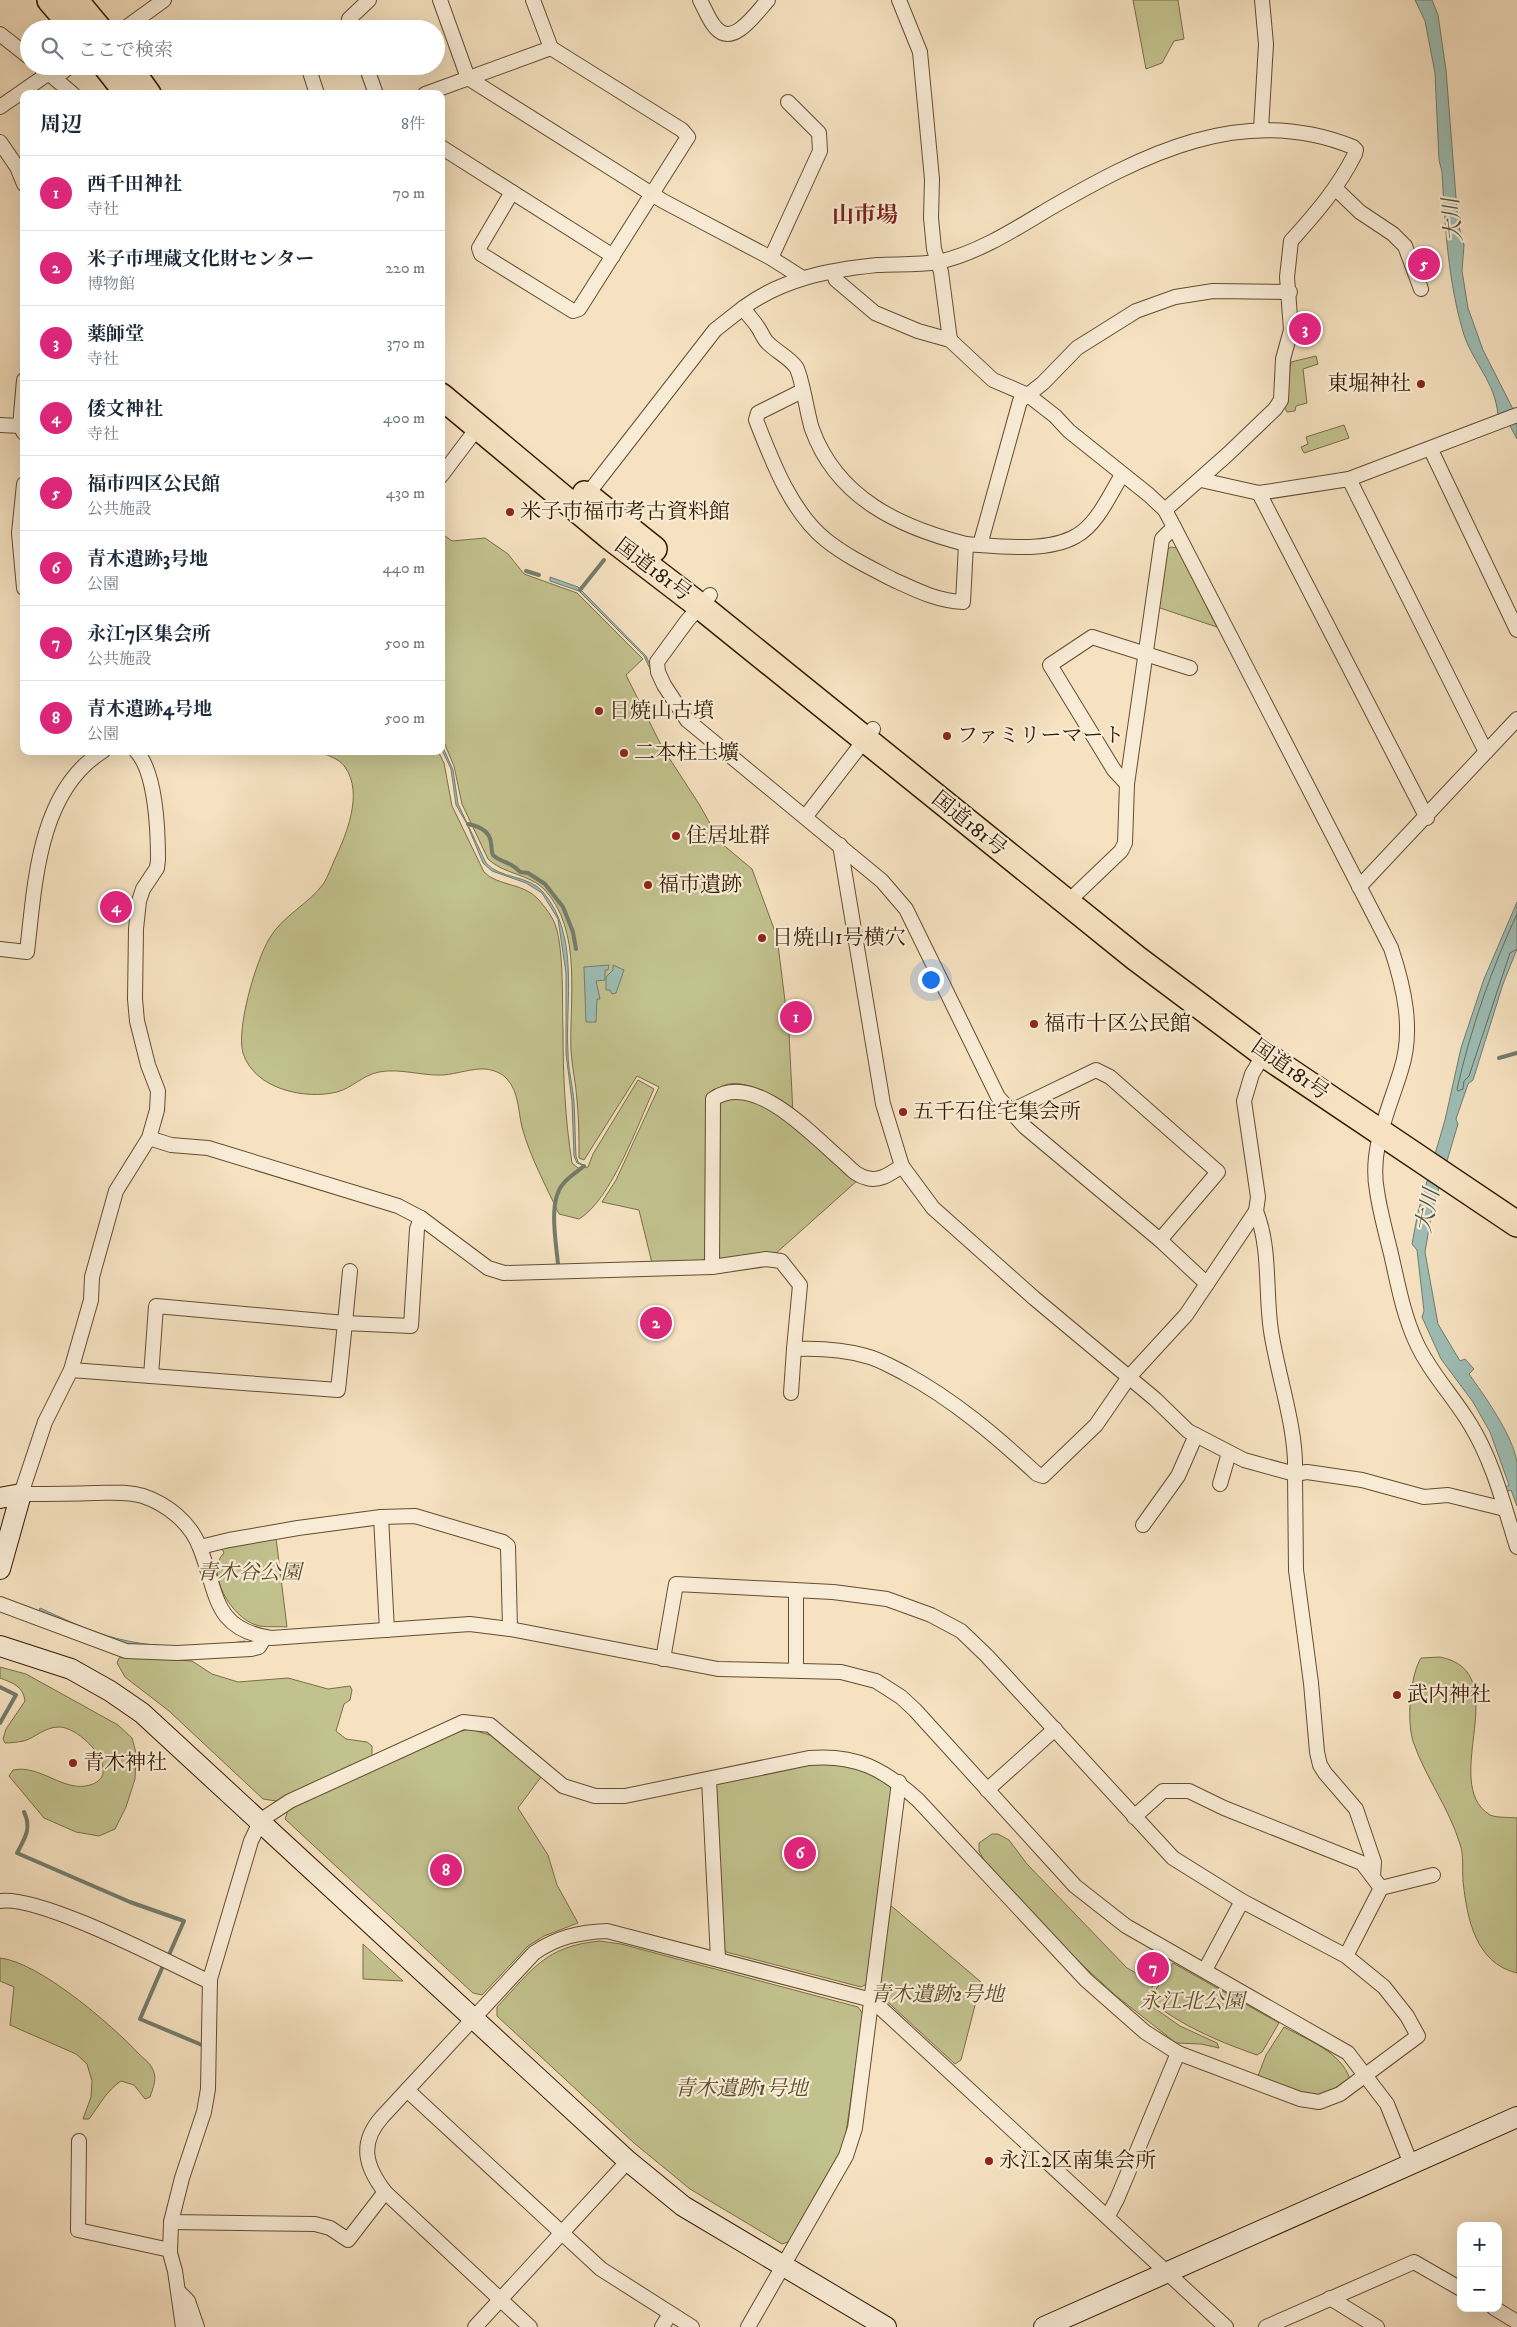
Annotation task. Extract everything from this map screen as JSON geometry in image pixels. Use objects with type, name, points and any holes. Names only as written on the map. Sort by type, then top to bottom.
[{"type":"highway","points":[[50,0],[67,20]]},
{"type":"highway","points":[[75,0],[92,20]]},
{"type":"highway","points":[[113,75],[125,90]]},
{"type":"highway","points":[[134,75],[145,90]]},
{"type":"highway","name":"国道181号","points":[[445,382],[581,502]]},
{"type":"highway","name":"国道181号","points":[[445,399],[706,600],[1136,958],[1266,1050],[1426,1155],[1458,1175],[1517,1204]]},
{"type":"highway","name":"国道181号","points":[[869,734],[1075,894],[1266,1050]]},
{"type":"highway","name":"国道181号","points":[[1458,1175],[1517,1224]]},
{"type":"street","points":[[136,20],[164,0]]},
{"type":"street","points":[[352,20],[369,0]]},
{"type":"street","points":[[440,0],[468,78],[654,193],[663,201],[772,258],[801,277]]},
{"type":"street","points":[[512,192],[479,248],[481,254],[573,310],[579,309],[687,140],[686,133],[551,48],[533,0]]},
{"type":"street","points":[[700,0],[716,30],[727,35],[736,34],[768,0]]},
{"type":"street","points":[[899,0],[920,52],[932,178],[931,218],[934,249],[938,262],[950,340]]},
{"type":"street","points":[[1262,0],[1266,44],[1262,129]]},
{"type":"street","points":[[0,34],[20,50]]},
{"type":"street","points":[[436,90],[551,48]]},
{"type":"street","points":[[23,90],[44,75]]},
{"type":"street","points":[[51,75],[68,90]]},
{"type":"street","points":[[311,75],[316,90]]},
{"type":"street","points":[[369,75],[375,90]]},
{"type":"street","points":[[0,107],[20,92]]},
{"type":"street","points":[[772,258],[821,146],[820,133],[788,102]]},
{"type":"street","points":[[581,502],[714,330],[761,294],[801,277],[876,266],[938,262],[1003,236],[1092,184],[1161,152],[1208,137],[1262,129],[1314,135],[1353,147],[1356,150],[1355,154],[1335,188],[1315,216],[1291,241],[1287,277],[1290,292],[1291,330],[1283,359],[1281,400],[1275,409],[1201,480],[1165,510]]},
{"type":"street","points":[[0,142],[20,174]]},
{"type":"street","points":[[445,150],[613,256]]},
{"type":"street","points":[[1335,188],[1360,212],[1393,234],[1405,246],[1421,289]]},
{"type":"street","points":[[832,273],[836,280],[875,313],[918,331],[950,340],[993,380],[1028,395],[1122,475],[1149,495],[1165,510],[1174,526],[1391,948],[1406,1010],[1407,1027],[1402,1069],[1382,1126],[1375,1164],[1376,1190],[1400,1297],[1410,1328],[1424,1356],[1471,1424],[1486,1455],[1517,1548]]},
{"type":"street","points":[[980,545],[1020,401],[1076,348],[1136,311],[1175,298],[1213,291],[1290,292]]},
{"type":"street","points":[[742,308],[757,326],[766,341],[796,366],[812,428],[824,457],[843,482],[864,500],[898,522],[932,535],[966,544],[1008,547],[1050,544],[1076,536],[1090,523],[1122,475]]},
{"type":"street","points":[[802,391],[758,413],[756,420],[785,485],[804,515],[825,540],[860,563],[916,591],[944,601],[964,602],[966,544]]},
{"type":"street","points":[[1201,480],[1259,493],[1349,480],[1431,450],[1517,415]]},
{"type":"street","points":[[0,425],[20,430]]},
{"type":"street","points":[[445,471],[478,426]]},
{"type":"street","points":[[1431,450],[1517,630]]},
{"type":"street","points":[[1349,480],[1486,752]]},
{"type":"street","points":[[1259,493],[1426,818]]},
{"type":"street","points":[[20,523],[20,544]]},
{"type":"street","points":[[1075,894],[1121,851],[1125,843],[1127,784],[1162,539],[1174,526]]},
{"type":"street","points":[[706,600],[687,621],[657,662],[658,672],[664,685],[687,720],[806,816],[882,881],[906,909],[998,1097],[1025,1128],[1160,1240],[1207,1284]]},
{"type":"street","points":[[1127,784],[1114,770],[1050,665],[1092,637],[1190,668]]},
{"type":"street","points":[[1359,887],[1426,818],[1517,719]]},
{"type":"street","points":[[806,816],[869,734]]},
{"type":"street","points":[[0,949],[27,952],[44,839],[69,782],[97,755]]},
{"type":"street","points":[[0,1568],[21,1494],[45,1422],[71,1370],[91,1300],[92,1277],[116,1191],[149,1138],[159,1098],[137,1021],[136,929],[139,901],[143,889],[157,868],[158,849],[150,782],[143,758],[140,755]]},
{"type":"street","points":[[840,846],[883,1104],[902,1166],[933,1208],[1034,1298],[1129,1376],[1177,1421],[1196,1435],[1229,1453],[1244,1460],[1295,1474],[1307,1472],[1362,1480],[1424,1497],[1448,1495],[1504,1509]]},
{"type":"street","points":[[794,1349],[833,1349],[867,1356],[885,1363],[927,1386],[975,1419],[1040,1476],[1048,1473],[1096,1425],[1129,1376],[1186,1315],[1256,1210],[1258,1197],[1244,1101],[1252,1074],[1266,1050]]},
{"type":"street","points":[[1011,1111],[1096,1070],[1110,1077],[1218,1172],[1160,1240]]},
{"type":"street","points":[[712,1267],[713,1099],[723,1092],[748,1092],[768,1099],[842,1160],[853,1173],[868,1179],[883,1178],[902,1166]]},
{"type":"street","points":[[149,1138],[171,1145],[208,1148],[398,1206],[421,1218],[488,1268],[504,1273],[712,1267],[766,1259],[781,1260],[800,1285],[791,1392]]},
{"type":"street","points":[[1256,1210],[1263,1228],[1271,1330],[1280,1382],[1293,1434],[1296,1570],[1311,1683],[1317,1752],[1320,1765],[1325,1773],[1356,1809],[1374,1862],[1377,1883],[1346,1956]]},
{"type":"street","points":[[151,1376],[156,1306],[345,1323],[411,1326],[417,1229],[421,1218]]},
{"type":"street","points":[[71,1370],[338,1390],[350,1271]]},
{"type":"street","points":[[1143,1525],[1178,1476],[1196,1435]]},
{"type":"street","points":[[1220,1484],[1229,1453]]},
{"type":"street","points":[[0,1498],[21,1494],[136,1494],[169,1509],[184,1522],[200,1548],[214,1596],[225,1617],[238,1628],[265,1637],[470,1624],[510,1629],[718,1669],[841,1672],[876,1682],[901,1697],[915,1710],[1075,1886],[1126,1926],[1348,2053],[1387,2104],[1411,2164]]},
{"type":"street","points":[[200,1548],[229,1540],[298,1528],[381,1517],[415,1516],[503,1542],[508,1546],[510,1629]]},
{"type":"street","points":[[381,1517],[387,1630]]},
{"type":"street","points":[[182,2327],[178,2291],[170,2250],[171,2222],[182,2178],[204,2112],[208,2089],[210,1982],[250,1841],[261,1820],[290,1801],[463,1722],[490,1725],[563,1786],[595,1796],[625,1796],[809,1758],[830,1756],[856,1760],[898,1782],[1086,1980],[1145,2032],[1178,2053],[1300,2099],[1319,2102],[1340,2094],[1418,2036],[1407,2016],[1384,1987],[1346,1956],[1242,1901],[1173,1858],[982,1650],[960,1632],[931,1615],[887,1599],[833,1592],[676,1584],[663,1659]]},
{"type":"street","points":[[796,1591],[796,1670]]},
{"type":"street","points":[[0,1604],[126,1651],[177,1653],[251,1649],[259,1647],[265,1637]]},
{"type":"street","points":[[0,1646],[72,1669],[110,1690],[142,1713],[261,1820],[628,2161],[683,2206],[886,2327]]},
{"type":"street","points":[[987,1790],[1055,1729]]},
{"type":"street","points":[[709,1779],[718,1959]]},
{"type":"street","points":[[748,2327],[847,2154],[855,2128],[898,1782]]},
{"type":"street","points":[[1134,1817],[1163,1790],[1189,1791],[1224,1808],[1362,1863],[1377,1883]]},
{"type":"street","points":[[1377,1883],[1433,1875]]},
{"type":"street","points":[[0,1901],[32,1904],[94,1929],[210,1982]]},
{"type":"street","points":[[1205,1970],[1242,1901]]},
{"type":"street","points":[[530,2327],[385,2192],[372,2175],[367,2157],[369,2136],[380,2120],[407,2090],[534,1953],[557,1940],[582,1932],[607,1932],[872,2000],[1226,2327]]},
{"type":"street","points":[[1108,2216],[1118,2199],[1178,2053]]},
{"type":"street","points":[[407,2090],[561,2235],[619,2282],[692,2327]]},
{"type":"street","points":[[1044,2327],[1517,2117]]},
{"type":"street","points":[[79,2140],[78,2230],[170,2250]]},
{"type":"street","points":[[475,2327],[628,2161]]},
{"type":"street","points":[[171,2222],[315,2224],[330,2228],[348,2240],[385,2192]]},
{"type":"street","points":[[1266,2327],[1414,2262],[1457,2286]]},
{"type":"street","points":[[178,2291],[188,2301],[198,2327]]},
{"type":"street","points":[[1330,2298],[1377,2327]]},
{"type":"street","points":[[1501,2312],[1517,2322]]},
{"type":"street","points":[[662,2327],[670,2314]]},
{"type":"green space","points":[[1133,0],[1178,0],[1184,39],[1174,41],[1162,63],[1146,69]]},
{"type":"green space","points":[[1316,356],[1318,364],[1303,369],[1307,403],[1296,406],[1295,411],[1287,412],[1284,406],[1291,362]]},
{"type":"green space","points":[[1344,425],[1349,438],[1304,453],[1301,447],[1308,444],[1306,437]]},
{"type":"green space","points":[[445,536],[452,541],[485,538],[508,554],[524,574],[577,593],[643,659],[626,675],[662,747],[699,804],[721,843],[752,869],[777,937],[789,1033],[793,1114],[765,1094],[744,1085],[733,1083],[713,1092],[708,1256],[702,1261],[652,1263],[639,1210],[602,1202],[616,1180],[659,1087],[637,1076],[584,1160],[579,1158],[578,1107],[571,1051],[571,966],[564,924],[556,906],[544,889],[531,880],[501,868],[488,859],[462,804],[454,766],[445,745]]},
{"type":"green space","points":[[1171,547],[1177,548],[1217,627],[1157,607],[1167,549]]},
{"type":"green space","points":[[326,755],[440,755],[444,763],[452,806],[484,872],[489,877],[532,894],[541,902],[551,916],[559,938],[562,978],[563,1063],[572,1163],[578,1168],[588,1167],[593,1154],[638,1080],[654,1089],[632,1141],[613,1179],[591,1209],[579,1219],[559,1214],[529,1149],[514,1090],[507,1079],[497,1072],[481,1069],[435,1075],[387,1071],[368,1076],[337,1092],[310,1094],[296,1093],[269,1083],[249,1065],[243,1053],[242,1028],[258,963],[274,931],[324,883],[348,827],[353,802],[353,789],[345,767],[336,759]]},
{"type":"green space","points":[[727,1095],[763,1103],[858,1180],[774,1255],[722,1261],[717,1255],[719,1107],[721,1100]]},
{"type":"green space","name":"青木谷公園","points":[[276,1538],[287,1627],[260,1626],[247,1621],[223,1594],[217,1571],[219,1561],[224,1553],[222,1549],[244,1542]]},
{"type":"green space","points":[[1440,1657],[1462,1667],[1473,1684],[1476,1705],[1471,1779],[1476,1800],[1490,1815],[1517,1818],[1517,1973],[1503,1968],[1491,1960],[1476,1937],[1467,1910],[1460,1844],[1450,1818],[1414,1744],[1410,1725],[1410,1700],[1414,1676],[1421,1658]]},
{"type":"green space","points":[[119,1658],[192,1661],[212,1674],[238,1682],[288,1678],[328,1689],[350,1686],[352,1690],[350,1700],[344,1704],[336,1731],[346,1739],[367,1742],[372,1746],[372,1756],[276,1801],[263,1799],[169,1711],[125,1677],[117,1663]]},
{"type":"green space","points":[[0,1667],[26,1674],[118,1725],[132,1738],[136,1753],[135,1779],[126,1807],[115,1829],[99,1836],[76,1832],[44,1818],[9,1776],[13,1770],[23,1769],[71,1785],[80,1786],[90,1785],[100,1780],[103,1772],[102,1762],[96,1752],[88,1743],[68,1729],[54,1727],[24,1741],[5,1743],[3,1739],[6,1729],[25,1701],[20,1688],[0,1678]]},
{"type":"green space","points":[[470,1729],[493,1736],[541,1777],[518,1808],[548,1855],[557,1885],[578,1923],[544,1936],[528,1946],[482,1995],[473,1993],[285,1819],[288,1810],[445,1735]]},
{"type":"green space","points":[[815,1763],[850,1763],[892,1783],[867,1984],[861,1987],[726,1952],[722,1943],[715,1790],[717,1784]]},
{"type":"green space","points":[[992,1834],[998,1834],[1009,1840],[1027,1864],[1127,1968],[1151,1981],[1153,1986],[1146,2002],[1180,2026],[1217,2043],[1219,2048],[1201,2044],[1176,2043],[1115,1995],[1077,1960],[984,1860],[979,1851],[979,1843]]},
{"type":"green space","name":"青木遺跡2号地","points":[[889,1904],[981,1982],[961,2060],[955,2064],[880,1995]]},
{"type":"green space","name":"青木遺跡1号地","points":[[600,1941],[621,1944],[858,2007],[863,2014],[845,2140],[841,2152],[791,2241],[782,2244],[690,2189],[634,2143],[497,2016],[497,2007],[530,1971],[541,1962],[552,1954],[566,1948]]},
{"type":"green space","points":[[363,1944],[403,1981],[363,1979]]},
{"type":"green space","points":[[0,1958],[16,1962],[54,1982],[111,2027],[154,2071],[154,2086],[150,2097],[145,2099],[134,2085],[121,2081],[107,2094],[89,2119],[83,2119],[91,2097],[92,2081],[87,2064],[76,2054],[10,2025],[14,1987],[0,1981]]},
{"type":"green space","name":"永江北公園","points":[[1173,1963],[1279,2023],[1262,2052],[1257,2055],[1214,2038],[1174,2018],[1149,2000]]},
{"type":"green space","points":[[1284,2027],[1331,2054],[1346,2070],[1350,2079],[1328,2094],[1311,2096],[1279,2086],[1258,2076],[1266,2055]]},
{"type":"water","name":"大川","points":[[1415,0],[1432,0],[1438,15],[1446,70],[1458,223],[1464,245],[1462,271],[1468,308],[1483,350],[1517,417],[1517,439],[1509,424],[1498,415],[1489,383],[1464,335],[1454,295],[1446,233],[1442,172],[1439,160],[1435,73],[1425,21]]},
{"type":"water","points":[[550,577],[578,587],[646,656],[661,688],[659,688],[644,656],[579,591],[550,581]]},
{"type":"water","points":[[445,752],[453,770],[458,804],[486,863],[499,872],[530,883],[543,892],[555,909],[562,928],[568,969],[568,1059],[574,1103],[576,1156],[578,1162],[585,1166],[577,1163],[574,1156],[572,1101],[566,1054],[566,973],[558,919],[542,893],[526,883],[492,871],[483,863],[467,824],[456,805],[451,769],[444,755]]},
{"type":"water","name":"大川","points":[[1517,902],[1517,949],[1503,984],[1473,1080],[1468,1084],[1456,1119],[1458,1124],[1432,1211],[1425,1252],[1438,1324],[1460,1361],[1465,1359],[1474,1369],[1469,1374],[1498,1417],[1515,1453],[1517,1463],[1517,1506],[1511,1490],[1503,1493],[1502,1489],[1509,1485],[1490,1432],[1473,1402],[1441,1359],[1422,1317],[1424,1311],[1417,1250],[1412,1244],[1418,1212],[1445,1120],[1461,1048],[1484,979]]},
{"type":"water","points":[[609,965],[608,970],[605,970],[605,980],[596,981],[600,999],[597,999],[596,1022],[586,1022],[584,967]]},
{"type":"water","points":[[613,965],[624,970],[616,993],[612,994],[610,990],[606,990],[606,977],[613,970]]},
{"type":"water","points":[[40,1608],[99,1633],[141,1643],[194,1646],[245,1641],[246,1644],[200,1648],[139,1646],[124,1643],[39,1611]]},
{"type":"waterway","points":[[580,590],[604,560]]},
{"type":"waterway","points":[[526,571],[539,575]]},
{"type":"waterway","points":[[468,824],[479,827],[486,832],[490,839],[493,855],[517,868],[520,872],[528,873],[545,884],[563,907],[573,932],[576,949]]},
{"type":"waterway","points":[[1499,1058],[1517,1053]]},
{"type":"waterway","points":[[558,1264],[554,1222],[558,1191],[565,1181],[584,1166]]},
{"type":"waterway","points":[[0,1687],[16,1695],[0,1723]]},
{"type":"waterway","points":[[24,1812],[27,1828],[25,1838],[17,1853],[130,1902],[184,1921],[168,1957]]},
{"type":"waterway","points":[[162,1968],[140,2019],[202,2045]]},
{"type":"place","name":"福市四区公民館","points":[[1424,264]]},
{"type":"place","name":"薬師堂","points":[[1305,329]]},
{"type":"place","name":"東堀神社","points":[[1421,384]]},
{"type":"place","name":"米子市福市考古資料館","points":[[510,512]]},
{"type":"place","name":"日焼山古墳","points":[[599,711]]},
{"type":"place","name":"ファミリーマート","points":[[947,736]]},
{"type":"place","name":"二本柱土壙","points":[[624,753]]},
{"type":"place","name":"住居址群","points":[[676,836]]},
{"type":"place","name":"福市遺跡","points":[[648,885]]},
{"type":"place","name":"倭文神社","points":[[116,907]]},
{"type":"place","name":"日焼山1号横穴","points":[[762,938]]},
{"type":"place","name":"西千田神社","points":[[796,1017]]},
{"type":"place","name":"福市十区公民館","points":[[1034,1024]]},
{"type":"place","name":"五千石住宅集会所","points":[[903,1112]]},
{"type":"place","name":"米子市埋蔵文化財センター","points":[[656,1323]]},
{"type":"place","name":"武内神社","points":[[1397,1695]]},
{"type":"place","name":"青木神社","points":[[73,1763]]},
{"type":"place","name":"青木遺跡3号地","points":[[800,1853]]},
{"type":"place","name":"青木遺跡4号地","points":[[446,1870]]},
{"type":"place","name":"永江7区集会所","points":[[1153,1968]]},
{"type":"place","name":"永江2区南集会所","points":[[989,2161]]},
{"type":"district","name":"山市場","points":[[865,215]]}]
